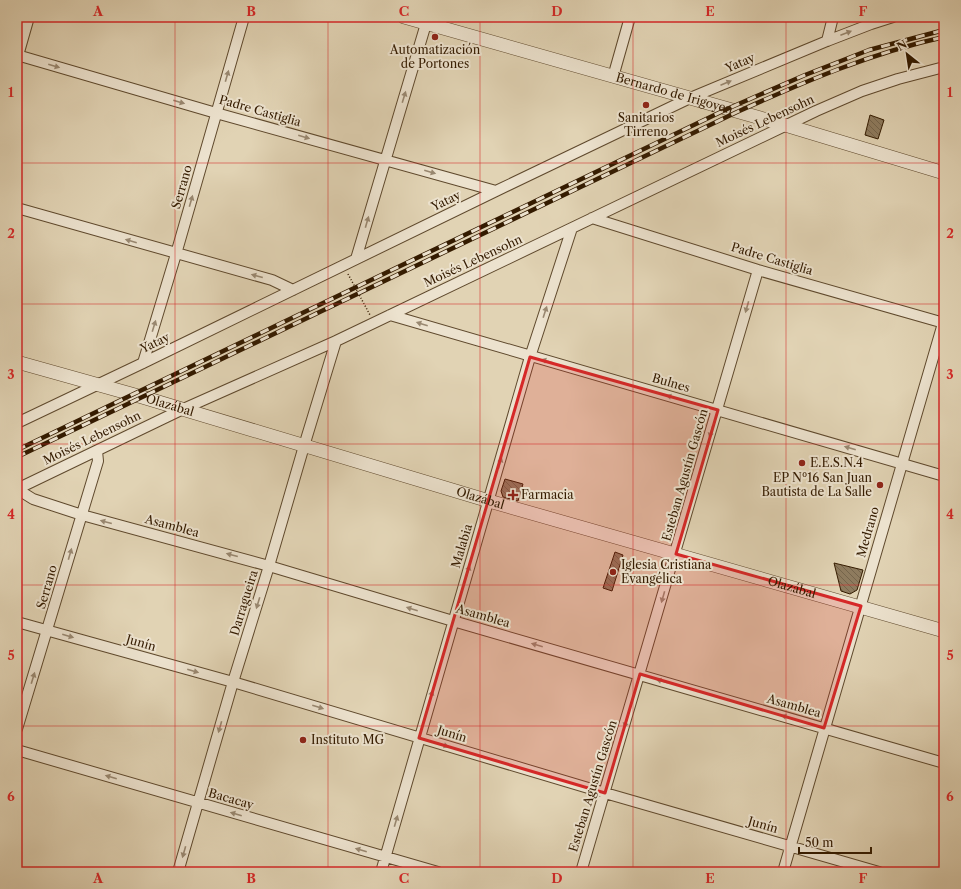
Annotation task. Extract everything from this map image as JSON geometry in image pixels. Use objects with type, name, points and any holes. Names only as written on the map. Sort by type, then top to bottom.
[{"type":"street","points":[[17,56],[30,17]]},
{"type":"street","name":"Serrano","points":[[143,363],[244,17]]},
{"type":"street","name":"Bernardo de Irigoyen","points":[[404,17],[427,20],[613,77],[785,125],[944,173]]},
{"type":"street","points":[[613,77],[630,17]]},
{"type":"street","points":[[826,41],[833,17]]},
{"type":"street","name":"Yatay","points":[[17,423],[690,98],[826,41],[893,17]]},
{"type":"street","points":[[356,259],[427,20]]},
{"type":"street","name":"Padre Castiglia","points":[[17,56],[496,191]]},
{"type":"street","name":"Moisés Lebensohn","points":[[17,489],[181,410],[374,323],[785,125],[862,91],[898,79],[944,67]]},
{"type":"street","points":[[17,208],[272,280],[293,290]]},
{"type":"street","name":"Padre Castiglia","points":[[592,218],[758,270],[944,322]]},
{"type":"street","name":"Malabia","points":[[381,872],[530,356],[572,228]]},
{"type":"street","name":"Esteban Agustín Gascón","points":[[581,872],[676,554],[758,270]]},
{"type":"street","name":"Bulnes","points":[[390,315],[944,476]]},
{"type":"street","name":"Medrano","points":[[783,872],[861,606],[901,463],[944,322]]},
{"type":"street","name":"Darragueira","points":[[178,872],[233,682],[336,341]]},
{"type":"street","name":"Olazábal","points":[[17,362],[489,501],[861,606],[944,631]]},
{"type":"street","name":"Serrano","points":[[17,729],[98,461],[97,451]]},
{"type":"street","name":"Asamblea","points":[[17,489],[33,499],[82,515],[269,566],[453,621],[944,763]]},
{"type":"street","name":"Junín","points":[[17,622],[233,682],[605,793],[879,872]]},
{"type":"street","name":"Bacacay","points":[[17,750],[438,872]]},
{"type":"path","points":[[344,265],[374,323]]},
{"type":"highlighted area","points":[[530,357],[718,410],[676,554],[861,606],[824,728],[640,674],[605,793],[419,738]]},
{"type":"building","points":[[870,115],[884,120],[878,139],[865,135]]},
{"type":"building","points":[[505,479],[523,484],[518,501],[503,497],[501,491]]},
{"type":"building","name":"Iglesia Cristiana Evangélica","points":[[615,552],[623,555],[612,591],[603,588]]},
{"type":"building","points":[[834,563],[863,570],[857,590],[850,594],[841,591]]},
{"type":"railway","points":[[17,450],[727,109],[805,75],[869,50],[944,30]]},
{"type":"railway","points":[[17,457],[737,112],[838,69],[890,51],[944,37]]},
{"type":"place","name":"Automatización de Portones","points":[[435,37]]},
{"type":"place","name":"Sanitarios Tirreno","points":[[646,105]]},
{"type":"place","name":"E.E.S.N.4","points":[[802,463]]},
{"type":"place","name":"EP Nº16 San Juan Bautista de La Salle","points":[[880,485]]},
{"type":"place","name":"Farmacia","points":[[513,495]]},
{"type":"place","name":"Iglesia Cristiana Evangélica","points":[[613,572]]},
{"type":"place","name":"Instituto MG","points":[[303,740]]}]
